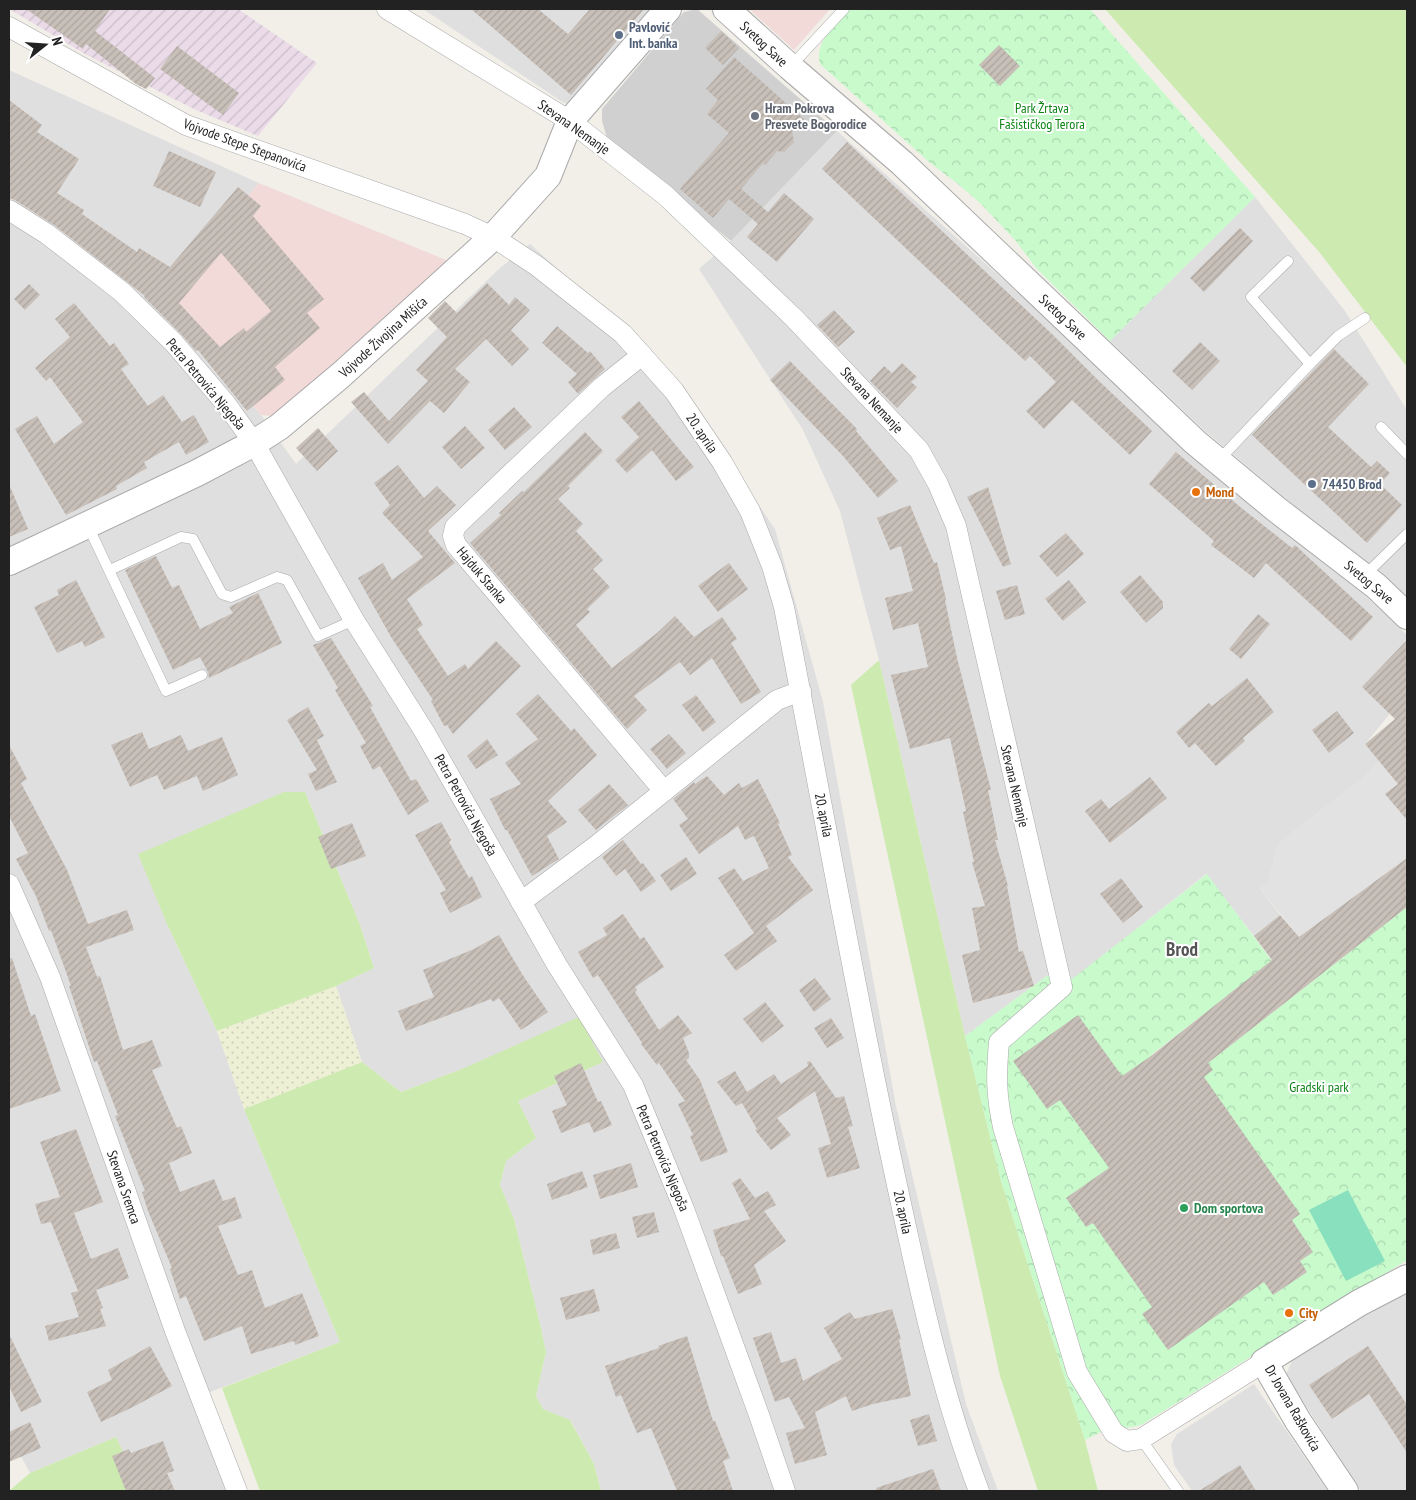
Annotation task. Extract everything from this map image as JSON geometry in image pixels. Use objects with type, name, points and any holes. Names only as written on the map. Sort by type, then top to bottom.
[{"type":"street","name":"Stevana Nemanje","points":[[387,9],[570,121],[665,195],[794,318],[919,450],[938,484],[956,526],[1062,987],[999,1042],[996,1077],[997,1099],[1003,1128],[1077,1372],[1114,1433],[1127,1441],[1141,1438]]},
{"type":"street","name":"Vojvode Živojina Mišića","points":[[9,562],[198,473],[254,443],[279,427],[342,375],[493,237],[548,176],[570,121],[668,9]]},
{"type":"street","name":"Svetog Save","points":[[726,9],[790,67],[902,163],[1181,429],[1276,509],[1364,576],[1407,616]]},
{"type":"street","name":"Vojvode Stepe Stepanovića","points":[[9,27],[186,125],[465,224],[493,237]]},
{"type":"street","name":"Petra Petrovića Njegoša","points":[[9,210],[47,234],[122,292],[174,344],[226,404],[254,443],[354,620],[424,730],[557,965],[633,1085],[684,1209],[785,1491]]},
{"type":"street","name":"20. aprila","points":[[493,237],[537,266],[623,334],[674,391],[722,462],[750,511],[772,566],[784,607],[864,1030],[913,1261],[963,1450],[979,1491]]},
{"type":"street","name":"Hajduk Stanka","points":[[642,355],[602,387],[454,527],[453,536],[456,545],[664,791]]},
{"type":"street","points":[[521,902],[596,846],[777,700],[801,691]]},
{"type":"street","name":"Stevana Sremca","points":[[9,884],[13,904],[50,977],[175,1331],[237,1491]]},
{"type":"street","name":"Dr Jovana Raškovića","points":[[1345,1491],[1298,1421],[1264,1362],[1359,1303],[1407,1278]]},
{"type":"street","points":[[1141,1438],[1264,1362]]},
{"type":"lane","points":[[790,67],[844,9]]},
{"type":"lane","points":[[1288,261],[1251,297],[1310,364]]},
{"type":"lane","points":[[1218,461],[1338,336],[1364,318]]},
{"type":"lane","points":[[1381,427],[1407,454]]},
{"type":"lane","points":[[88,526],[166,691],[202,675]]},
{"type":"lane","points":[[1364,576],[1407,534]]},
{"type":"lane","points":[[110,570],[182,537],[193,539],[222,594],[231,597],[277,576],[287,580],[318,636],[354,620]]},
{"type":"lane","points":[[1141,1438],[1178,1491]]},
{"type":"shaded area","points":[[9,9],[238,9],[317,63],[258,136],[194,109],[85,54]]},
{"type":"shaded area","points":[[423,9],[652,9],[572,104],[564,103]]},
{"type":"shaded area","points":[[697,9],[837,131],[731,241],[608,141],[602,121],[602,109],[684,12]]},
{"type":"shaded area","points":[[749,9],[830,9],[794,50]]},
{"type":"shaded area","points":[[9,70],[259,183],[202,250],[167,309],[261,415],[296,464],[500,268],[530,244],[665,366],[775,529],[823,702],[896,1106],[966,1404],[998,1491],[601,1491],[594,1464],[571,1421],[543,1409],[536,1396],[546,1352],[514,1219],[500,1185],[506,1161],[536,1138],[518,1101],[603,1062],[462,1069],[401,1092],[362,1062],[336,986],[374,968],[360,925],[305,792],[284,792],[167,924],[217,1031],[244,1109],[340,1342],[205,1394],[242,1491],[141,1491],[116,1437],[30,1473],[9,1434]]},
{"type":"shaded area","points":[[837,131],[1078,346],[1185,449],[1356,587],[1407,635],[1407,698],[1393,710],[1365,744],[1380,761],[1364,777],[1279,843],[1269,881],[1260,889],[1280,915],[1254,936],[1206,874],[1072,980],[1063,964],[965,1036],[879,660],[840,511],[803,430],[699,269],[731,241]]},
{"type":"shaded area","points":[[259,183],[446,260],[448,266],[288,409],[272,416],[261,415],[167,309],[202,250]]},
{"type":"shaded area","points":[[1255,197],[1345,311],[1407,410],[1407,600],[1205,431],[1110,341]]},
{"type":"shaded area","points":[[1380,761],[1398,784],[1386,794],[1400,812],[1407,805],[1407,858],[1299,937],[1260,889],[1269,881],[1279,843],[1364,777]]},
{"type":"shaded area","points":[[1407,1292],[1407,1491],[1361,1491],[1286,1375],[1294,1356]]},
{"type":"shaded area","points":[[1254,1384],[1328,1491],[1192,1491],[1174,1465],[1171,1444],[1177,1434]]},
{"type":"green space","name":"Park Žrtava Fašističkog Terora","points":[[850,9],[1090,9],[1255,197],[1110,341],[1037,269],[1015,240],[980,203],[929,162],[820,64],[820,48],[823,41]]},
{"type":"green space","points":[[1105,9],[1407,9],[1407,367],[1320,253]]},
{"type":"green space","points":[[879,660],[965,1036],[1001,1181],[1085,1440],[1098,1491],[1038,1491],[1000,1376],[851,685]]},
{"type":"green space","points":[[284,792],[305,792],[360,925],[374,968],[336,986],[217,1031],[167,924],[138,854]]},
{"type":"green space","name":"Gradski park","points":[[1207,874],[1272,961],[1151,1055],[1173,1087],[1208,1063],[1407,907],[1407,1260],[1141,1425],[1127,1428],[1117,1424],[1085,1440],[1001,1181],[965,1036],[1063,964],[1072,979]]},
{"type":"green space","points":[[336,986],[362,1062],[244,1109],[217,1031]]},
{"type":"green space","points":[[579,1017],[603,1062],[518,1101],[536,1138],[506,1161],[500,1185],[514,1219],[546,1352],[536,1396],[543,1409],[570,1420],[594,1464],[601,1491],[260,1491],[222,1388],[340,1342],[244,1109],[362,1062],[401,1092],[462,1069]]},
{"type":"green space","points":[[1348,1190],[1385,1261],[1346,1281],[1309,1210]]},
{"type":"green space","points":[[116,1437],[141,1491],[9,1491],[30,1473]]},
{"type":"building","points":[[26,9],[110,9],[95,31],[155,78],[146,89],[136,84],[86,44],[83,49]]},
{"type":"building","points":[[471,9],[538,9],[568,34],[590,9],[644,9],[571,95]]},
{"type":"building","points":[[721,31],[739,48],[723,65],[705,48]]},
{"type":"building","points":[[999,45],[1020,66],[1000,86],[979,65]]},
{"type":"building","points":[[177,46],[239,93],[223,115],[160,69]]},
{"type":"building","points":[[734,57],[804,119],[792,132],[794,142],[784,152],[777,151],[765,165],[763,163],[741,189],[768,212],[784,193],[814,219],[777,262],[747,237],[758,224],[729,199],[713,218],[680,189],[729,133],[707,114],[718,100],[706,89]]},
{"type":"building","points":[[9,100],[42,125],[37,132],[79,159],[57,193],[84,210],[82,214],[137,252],[139,248],[170,267],[238,187],[261,206],[253,216],[324,299],[307,313],[320,328],[275,367],[285,380],[247,411],[198,350],[196,351],[145,296],[54,225],[9,198]],"holes":[[[221,253],[271,311],[246,332],[244,328],[220,347],[179,303]]]},
{"type":"building","points":[[847,142],[1053,335],[1152,431],[1130,455],[1072,400],[1044,429],[1026,411],[1056,382],[1030,356],[1025,361],[822,169]]},
{"type":"building","points":[[169,151],[216,172],[200,207],[153,186]]},
{"type":"building","points":[[1240,228],[1253,241],[1204,292],[1190,278]]},
{"type":"building","points":[[487,283],[509,305],[515,297],[530,310],[511,330],[529,349],[512,366],[486,339],[455,369],[470,382],[444,413],[430,401],[388,444],[351,402],[364,392],[389,421],[428,381],[416,370],[447,337],[428,318],[445,301],[457,313]]},
{"type":"building","points":[[29,284],[40,295],[25,310],[14,299]]},
{"type":"building","points":[[74,303],[110,346],[114,343],[129,364],[121,369],[148,406],[163,395],[182,422],[194,415],[209,442],[186,455],[179,442],[144,462],[147,468],[116,486],[117,489],[66,515],[15,429],[37,416],[54,444],[83,422],[50,377],[46,381],[35,368],[70,337],[55,319]]},
{"type":"building","points":[[834,310],[855,332],[838,347],[817,325]]},
{"type":"building","points":[[557,326],[588,353],[590,351],[605,369],[578,394],[568,382],[577,374],[542,343]]},
{"type":"building","points":[[1200,342],[1220,361],[1192,390],[1172,371]]},
{"type":"building","points":[[1334,349],[1369,384],[1328,427],[1371,467],[1377,461],[1390,473],[1380,484],[1402,505],[1367,543],[1252,435]]},
{"type":"building","points":[[790,361],[857,429],[856,431],[898,481],[878,498],[843,456],[770,380]]},
{"type":"building","points":[[902,363],[917,377],[911,382],[917,387],[897,408],[870,381],[884,366],[892,373]]},
{"type":"building","points":[[639,401],[694,467],[676,481],[652,450],[627,473],[615,460],[639,437],[621,417]]},
{"type":"building","points":[[514,407],[532,427],[505,450],[488,430]]},
{"type":"building","points":[[465,426],[485,448],[461,469],[442,447]]},
{"type":"building","points":[[318,428],[338,451],[317,471],[296,448]]},
{"type":"building","points":[[585,432],[603,451],[568,486],[570,488],[558,499],[583,524],[576,531],[603,560],[593,569],[610,587],[587,609],[590,612],[576,625],[612,668],[657,633],[675,616],[694,637],[722,617],[737,639],[731,643],[761,692],[741,704],[712,658],[690,675],[680,662],[634,696],[647,710],[627,729],[470,543]]},
{"type":"building","points":[[1176,452],[1292,548],[1295,545],[1373,617],[1351,641],[1266,563],[1254,578],[1211,545],[1214,541],[1149,484]]},
{"type":"building","points":[[398,465],[424,498],[437,486],[456,505],[428,531],[455,563],[407,599],[423,625],[417,629],[448,676],[465,664],[468,669],[496,641],[521,666],[453,734],[447,725],[444,726],[431,701],[433,700],[391,637],[358,578],[383,563],[392,580],[423,557],[382,513],[390,505],[374,483]]},
{"type":"building","points":[[9,484],[28,529],[9,537]]},
{"type":"building","points":[[988,487],[1011,564],[1003,567],[967,497]]},
{"type":"building","points":[[910,505],[934,563],[937,562],[957,658],[991,790],[988,790],[998,840],[995,840],[1008,886],[1019,952],[1023,951],[1034,986],[973,1003],[962,955],[980,950],[972,908],[985,906],[972,862],[974,862],[963,812],[966,811],[950,738],[910,749],[891,675],[928,667],[918,623],[893,630],[885,598],[913,591],[901,546],[890,550],[877,518]]},
{"type":"building","points":[[1066,533],[1084,554],[1057,577],[1039,556]]},
{"type":"building","points":[[156,556],[172,588],[179,585],[200,629],[233,613],[229,607],[258,593],[282,643],[209,678],[200,657],[173,670],[125,570]]},
{"type":"building","points":[[729,563],[748,589],[718,612],[698,586]]},
{"type":"building","points":[[1140,575],[1163,602],[1163,608],[1146,623],[1120,592]]},
{"type":"building","points":[[76,580],[105,637],[85,647],[82,641],[57,653],[34,607],[59,595],[57,590]]},
{"type":"building","points":[[1069,580],[1086,602],[1063,621],[1045,599]]},
{"type":"building","points":[[1017,585],[1025,614],[1005,620],[996,591]]},
{"type":"building","points":[[1258,614],[1270,624],[1241,659],[1229,649]]},
{"type":"building","points":[[331,638],[373,706],[370,707],[411,781],[416,779],[429,801],[408,815],[380,766],[373,770],[360,746],[366,743],[335,690],[338,688],[313,645]]},
{"type":"building","points":[[1407,640],[1407,820],[1385,794],[1398,784],[1365,744],[1395,719],[1362,687]]},
{"type":"building","points":[[1247,678],[1274,712],[1243,738],[1245,741],[1216,766],[1195,743],[1189,748],[1176,732],[1209,703],[1212,706]]},
{"type":"building","points":[[538,694],[571,731],[574,728],[597,755],[548,801],[567,822],[547,836],[559,859],[532,876],[507,830],[505,830],[490,799],[521,784],[505,763],[538,739],[516,714]]},
{"type":"building","points":[[696,695],[716,722],[703,732],[682,705]]},
{"type":"building","points":[[308,707],[324,736],[317,740],[337,782],[316,791],[308,774],[317,770],[287,720]]},
{"type":"building","points":[[1337,711],[1354,733],[1329,753],[1312,730]]},
{"type":"building","points":[[142,732],[149,749],[181,735],[188,751],[222,737],[238,775],[203,791],[197,776],[164,790],[157,775],[130,787],[111,745]]},
{"type":"building","points":[[669,734],[686,753],[667,769],[650,749]]},
{"type":"building","points":[[487,739],[498,755],[476,769],[467,756]]},
{"type":"building","points":[[9,745],[27,779],[21,783],[67,870],[88,924],[127,910],[134,930],[86,947],[97,977],[100,976],[123,1050],[152,1040],[162,1066],[152,1070],[177,1128],[181,1126],[192,1153],[169,1163],[180,1192],[214,1179],[223,1201],[235,1197],[242,1218],[218,1226],[238,1275],[252,1270],[265,1308],[302,1293],[319,1336],[295,1345],[294,1341],[251,1354],[242,1326],[204,1341],[186,1296],[180,1299],[170,1269],[172,1268],[148,1211],[142,1192],[145,1191],[115,1116],[118,1115],[97,1061],[94,1062],[69,986],[71,986],[51,930],[49,931],[36,896],[16,859],[28,853],[9,816]]},
{"type":"building","points":[[707,776],[724,795],[739,783],[742,788],[758,779],[780,823],[778,824],[792,855],[788,857],[813,890],[766,926],[777,941],[736,971],[724,955],[754,933],[718,878],[734,868],[743,881],[769,868],[754,836],[745,840],[738,826],[699,854],[679,825],[688,819],[673,799],[694,782],[695,784]]},
{"type":"building","points":[[1150,777],[1167,798],[1110,843],[1085,811],[1101,799],[1109,809]]},
{"type":"building","points":[[609,784],[628,805],[596,830],[578,810]]},
{"type":"building","points":[[441,822],[451,840],[449,842],[469,878],[472,876],[482,897],[450,913],[440,893],[446,890],[415,835]]},
{"type":"building","points":[[352,823],[366,856],[331,869],[318,837]]},
{"type":"building","points":[[623,840],[656,881],[641,892],[625,869],[616,876],[602,857]]},
{"type":"building","points":[[686,857],[697,874],[671,891],[660,875]]},
{"type":"building","name":"Dom sportova","points":[[1407,858],[1407,907],[1208,1063],[1213,1070],[1204,1077],[1300,1214],[1292,1220],[1313,1252],[1300,1261],[1307,1272],[1273,1295],[1264,1282],[1168,1350],[1142,1314],[1152,1307],[1093,1223],[1086,1227],[1066,1198],[1109,1168],[1060,1100],[1047,1109],[1013,1061],[1078,1015],[1122,1076],[1151,1056],[1272,960],[1254,936],[1280,915],[1299,937]]},
{"type":"building","points":[[1121,878],[1143,907],[1123,923],[1100,894]]},
{"type":"building","points":[[623,914],[640,939],[644,937],[664,967],[635,987],[637,990],[635,992],[659,1030],[678,1015],[692,1033],[683,1038],[689,1053],[689,1058],[686,1060],[700,1080],[728,1152],[701,1162],[690,1136],[693,1135],[678,1104],[685,1101],[659,1063],[657,1065],[641,1044],[598,975],[593,978],[578,952],[607,935],[603,928]]},
{"type":"building","points":[[499,935],[522,974],[548,1012],[521,1030],[499,998],[493,1002],[491,999],[406,1031],[398,1011],[434,997],[423,970],[474,949]]},
{"type":"building","points":[[12,958],[31,1016],[35,1014],[61,1091],[9,1109],[9,959]]},
{"type":"building","points":[[815,978],[831,999],[814,1012],[799,990]]},
{"type":"building","points":[[765,1002],[784,1026],[762,1043],[743,1019]]},
{"type":"building","points":[[831,1018],[844,1038],[827,1048],[814,1028]]},
{"type":"building","points":[[810,1061],[836,1098],[844,1096],[853,1126],[848,1127],[860,1168],[827,1178],[818,1148],[831,1144],[815,1091],[777,1118],[791,1135],[771,1150],[755,1130],[757,1129],[742,1103],[736,1106],[717,1082],[735,1071],[747,1092],[774,1074],[781,1084],[808,1066],[807,1062]]},
{"type":"building","points":[[581,1063],[598,1102],[601,1101],[612,1125],[594,1133],[589,1122],[561,1133],[552,1111],[567,1105],[554,1076]]},
{"type":"building","points":[[76,1129],[103,1202],[74,1213],[91,1259],[118,1248],[129,1278],[96,1290],[103,1308],[100,1309],[106,1326],[49,1341],[45,1326],[79,1317],[71,1293],[78,1291],[51,1222],[41,1224],[35,1204],[60,1197],[40,1142]]},
{"type":"building","points":[[631,1163],[638,1187],[600,1199],[593,1175]]},
{"type":"building","points":[[582,1171],[588,1187],[552,1200],[547,1184]]},
{"type":"building","points":[[740,1178],[755,1198],[768,1191],[776,1205],[764,1211],[786,1241],[754,1265],[762,1284],[738,1294],[723,1256],[721,1256],[713,1230],[750,1219],[732,1183]]},
{"type":"building","points":[[654,1212],[659,1232],[637,1238],[632,1217]]},
{"type":"building","points":[[616,1233],[620,1248],[593,1255],[590,1240]]},
{"type":"building","points":[[594,1289],[600,1311],[566,1320],[560,1298]]},
{"type":"building","points":[[892,1309],[901,1339],[899,1340],[911,1396],[873,1404],[852,1411],[846,1396],[815,1412],[827,1455],[795,1464],[786,1433],[805,1428],[789,1397],[775,1402],[753,1338],[771,1332],[781,1363],[796,1358],[803,1381],[842,1359],[824,1328],[850,1312],[855,1319]]},
{"type":"building","points":[[9,1334],[42,1402],[21,1412],[9,1386]]},
{"type":"building","points":[[687,1336],[713,1421],[715,1421],[730,1458],[723,1461],[733,1491],[677,1491],[651,1428],[637,1433],[621,1395],[616,1397],[605,1366],[659,1348],[658,1346]]},
{"type":"building","points":[[150,1346],[172,1386],[101,1422],[87,1392],[112,1380],[108,1370]]},
{"type":"building","points":[[1368,1346],[1407,1405],[1407,1453],[1369,1394],[1332,1419],[1309,1385]]},
{"type":"building","points":[[929,1414],[937,1441],[918,1446],[910,1420]]},
{"type":"building","points":[[30,1422],[41,1448],[9,1462],[9,1432]]},
{"type":"building","points":[[163,1441],[174,1471],[167,1473],[175,1491],[126,1491],[112,1456],[129,1449],[131,1453]]},
{"type":"building","points":[[1240,1465],[1256,1491],[1199,1491]]},
{"type":"building","points":[[933,1469],[941,1491],[877,1491],[876,1488]]},
{"type":"place","name":"Pavlović Int. banka","points":[[619,35]]},
{"type":"place","name":"Hram Pokrova Presvete Bogorodice","points":[[755,116]]},
{"type":"place","name":"74450 Brod","points":[[1312,484]]},
{"type":"place","name":"Mond","points":[[1196,492]]},
{"type":"place","name":"Dom sportova","points":[[1184,1208]]},
{"type":"place","name":"City","points":[[1289,1313]]},
{"type":"district","name":"Brod","points":[[1182,949]]}]
